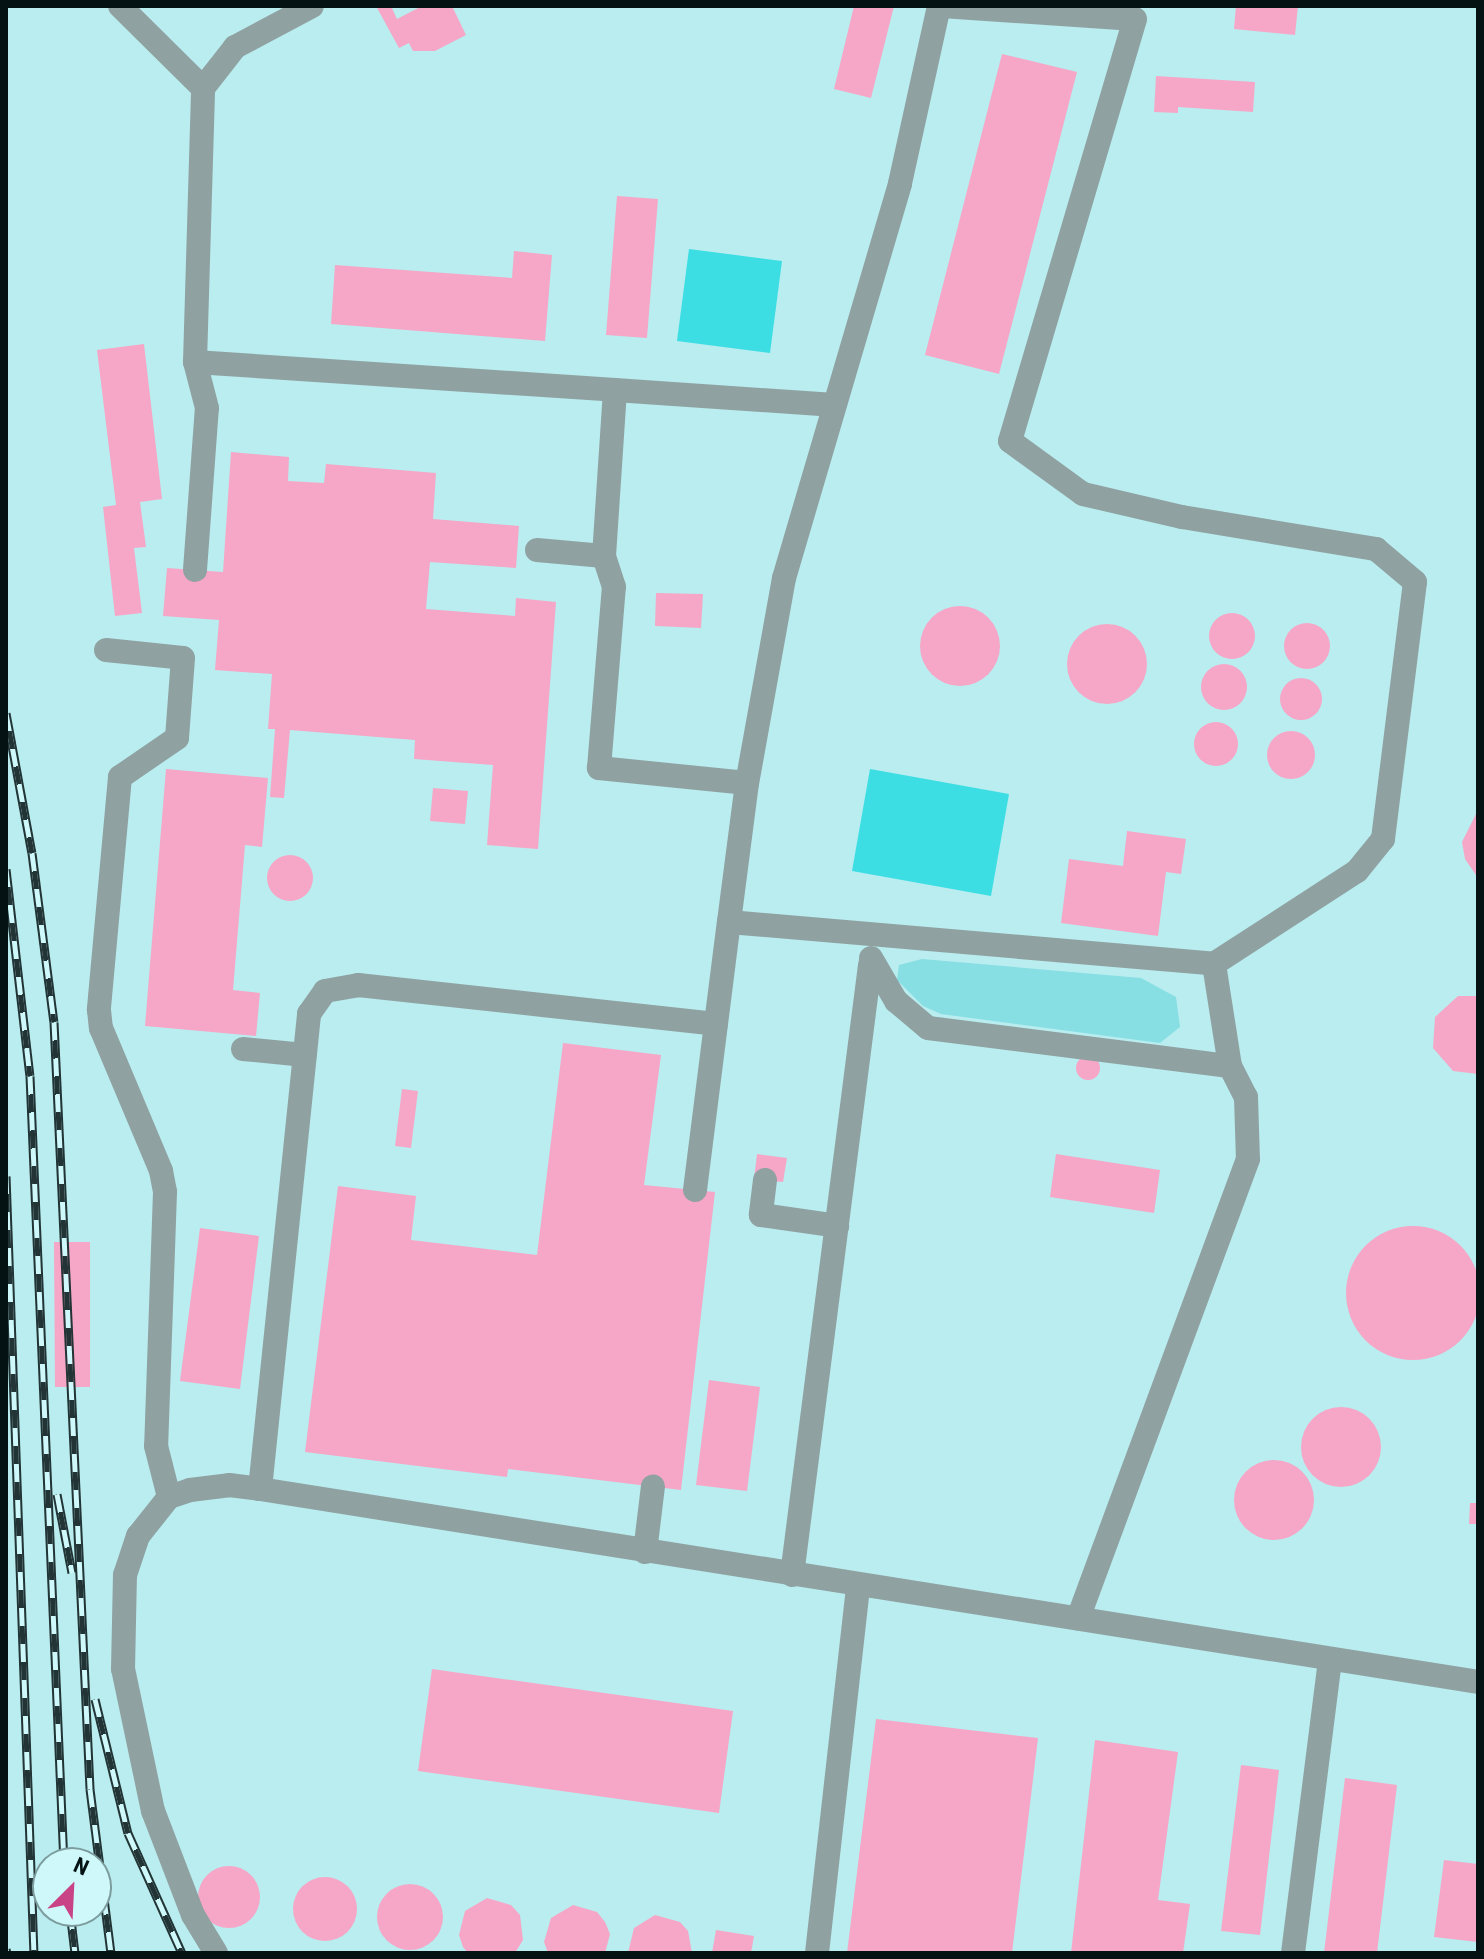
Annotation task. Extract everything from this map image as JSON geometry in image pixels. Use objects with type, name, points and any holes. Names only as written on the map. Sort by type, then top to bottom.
[{"type":"lane","points":[[120,6],[203,88]]},
{"type":"lane","points":[[195,570],[207,408],[195,362],[203,88],[235,47],[312,6]]},
{"type":"lane","points":[[695,1190],[729,922],[747,783],[784,578],[900,184],[941,6],[1135,19],[1010,441],[1083,494],[1182,517],[1376,549],[1415,582],[1383,839],[1357,871],[1214,964],[729,922]]},
{"type":"lane","points":[[195,362],[834,405]]},
{"type":"lane","points":[[615,390],[604,556],[614,587],[599,768],[747,783]]},
{"type":"lane","points":[[537,550],[604,556]]},
{"type":"lane","points":[[106,650],[183,658],[177,738],[120,777],[99,1010],[101,1028],[161,1171],[165,1192],[156,1446],[169,1497]]},
{"type":"lane","points":[[792,1575],[873,935]]},
{"type":"lane","points":[[1078,1619],[1248,1159],[1246,1097],[1230,1066],[1214,964]]},
{"type":"lane","points":[[870,965],[896,1001],[928,1028],[1230,1066]]},
{"type":"lane","points":[[260,1489],[305,1055],[315,1002],[339,986],[716,1024]]},
{"type":"lane","points":[[243,1049],[305,1055]]},
{"type":"lane","points":[[765,1180],[761,1215],[837,1226]]},
{"type":"lane","points":[[216,1953],[193,1915],[153,1811],[123,1669],[125,1575],[138,1536],[169,1497],[229,1485],[260,1489],[1478,1682]]},
{"type":"lane","points":[[645,1552],[653,1486]]},
{"type":"lane","points":[[817,1953],[858,1586]]},
{"type":"lane","points":[[1293,1953],[1330,1659]]},
{"type":"shaded area","points":[[6,6],[1478,6],[1478,1953],[6,1953]]},
{"type":"shaded area","points":[[689,249],[782,261],[770,353],[677,341]]},
{"type":"shaded area","points":[[870,769],[1009,794],[991,896],[852,871]]},
{"type":"shaded area","points":[[922,959],[1141,978],[1176,997],[1180,1027],[1160,1043],[941,1014],[923,1006],[897,980],[899,965]]},
{"type":"building","points":[[376,6],[391,6],[397,19],[422,6],[452,6],[466,35],[435,51],[413,51],[409,43],[399,48]]},
{"type":"building","points":[[854,6],[894,6],[871,98],[834,89]]},
{"type":"building","points":[[1236,6],[1298,6],[1295,35],[1234,29]]},
{"type":"building","points":[[1002,54],[1077,72],[999,374],[925,355]]},
{"type":"building","points":[[1156,76],[1255,82],[1253,112],[1178,107],[1178,113],[1154,112]]},
{"type":"building","points":[[617,196],[658,199],[647,338],[606,335]]},
{"type":"building","points":[[514,251],[552,255],[545,341],[331,324],[335,265],[512,278]]},
{"type":"building","points":[[144,344],[162,499],[140,502],[146,547],[134,548],[142,613],[115,616],[103,507],[116,505],[97,350]]},
{"type":"building","points":[[231,452],[289,457],[288,481],[324,483],[326,464],[436,473],[433,519],[519,526],[516,568],[430,562],[426,609],[515,616],[516,598],[556,602],[538,849],[487,845],[493,765],[414,759],[415,740],[290,730],[284,798],[270,797],[275,729],[268,729],[272,674],[215,670],[219,620],[163,616],[167,568],[223,572]]},
{"type":"building","points":[[656,593],[703,594],[701,628],[655,626]]},
{"type":"building","points":[[960,606],[975,609],[988,618],[997,631],[1000,646],[997,661],[988,674],[975,683],[960,686],[945,683],[932,674],[923,661],[920,646],[923,631],[932,618],[945,609]]},
{"type":"building","points":[[1232,613],[1248,620],[1255,636],[1248,652],[1232,659],[1216,652],[1209,636],[1216,620]]},
{"type":"building","points":[[1307,623],[1323,630],[1330,646],[1323,662],[1307,669],[1291,662],[1284,646],[1291,630]]},
{"type":"building","points":[[1107,624],[1122,627],[1135,636],[1144,649],[1147,664],[1144,679],[1135,692],[1122,701],[1107,704],[1092,701],[1079,692],[1070,679],[1067,664],[1070,649],[1079,636],[1092,627]]},
{"type":"building","points":[[1224,664],[1240,671],[1247,687],[1240,703],[1224,710],[1208,703],[1201,687],[1208,671]]},
{"type":"building","points":[[1301,678],[1316,684],[1322,699],[1316,714],[1301,720],[1286,714],[1280,699],[1286,684]]},
{"type":"building","points":[[1216,722],[1232,728],[1238,744],[1232,760],[1216,766],[1200,760],[1194,744],[1200,728]]},
{"type":"building","points":[[1291,731],[1308,738],[1315,755],[1308,772],[1291,779],[1274,772],[1267,755],[1274,738]]},
{"type":"building","points":[[166,769],[268,778],[262,847],[245,845],[233,990],[260,993],[256,1036],[145,1026]]},
{"type":"building","points":[[433,788],[468,791],[465,824],[430,821]]},
{"type":"building","points":[[1478,810],[1478,878],[1465,859],[1462,842]]},
{"type":"building","points":[[1127,831],[1186,839],[1181,874],[1166,872],[1158,936],[1061,923],[1069,859],[1123,866]]},
{"type":"building","points":[[290,855],[306,862],[313,878],[306,894],[290,901],[274,894],[267,878],[274,862]]},
{"type":"building","points":[[1458,996],[1478,996],[1478,1074],[1453,1071],[1433,1048],[1435,1017]]},
{"type":"building","points":[[563,1043],[661,1055],[644,1185],[715,1192],[681,1490],[508,1469],[507,1477],[305,1452],[338,1186],[416,1196],[411,1240],[537,1255]]},
{"type":"building","points":[[1088,1056],[1099,1063],[1100,1068],[1093,1079],[1088,1080],[1077,1073],[1076,1068],[1083,1057]]},
{"type":"building","points":[[402,1089],[418,1091],[411,1148],[395,1146]]},
{"type":"building","points":[[757,1154],[787,1158],[783,1182],[754,1179]]},
{"type":"building","points":[[1056,1154],[1160,1170],[1154,1213],[1050,1197]]},
{"type":"building","points":[[1413,1226],[1439,1231],[1460,1246],[1475,1267],[1480,1293],[1475,1319],[1460,1340],[1439,1355],[1413,1360],[1387,1355],[1366,1340],[1351,1319],[1346,1293],[1351,1267],[1366,1246],[1387,1231]]},
{"type":"building","points":[[200,1228],[259,1236],[240,1389],[180,1381]]},
{"type":"building","points":[[54,1242],[90,1242],[90,1387],[55,1387]]},
{"type":"building","points":[[709,1380],[760,1387],[747,1491],[696,1485]]},
{"type":"building","points":[[1341,1407],[1356,1410],[1369,1419],[1378,1432],[1381,1447],[1378,1462],[1369,1475],[1356,1484],[1341,1487],[1326,1484],[1313,1475],[1304,1462],[1301,1447],[1304,1432],[1313,1419],[1326,1410]]},
{"type":"building","points":[[1274,1460],[1289,1463],[1302,1472],[1311,1485],[1314,1500],[1311,1515],[1302,1528],[1289,1537],[1274,1540],[1259,1537],[1246,1528],[1237,1515],[1234,1500],[1237,1485],[1246,1472],[1259,1463]]},
{"type":"building","points":[[1470,1503],[1478,1503],[1478,1524],[1469,1524]]},
{"type":"building","points":[[432,1669],[733,1711],[719,1813],[418,1771]]},
{"type":"building","points":[[876,1719],[1038,1738],[1012,1953],[847,1953]]},
{"type":"building","points":[[1095,1740],[1178,1752],[1158,1900],[1190,1904],[1183,1953],[1071,1953]]},
{"type":"building","points":[[1241,1765],[1279,1770],[1260,1935],[1221,1931]]},
{"type":"building","points":[[1345,1778],[1397,1785],[1377,1953],[1324,1953]]},
{"type":"building","points":[[1444,1860],[1478,1864],[1478,1942],[1434,1937]]},
{"type":"building","points":[[229,1866],[241,1868],[251,1875],[258,1885],[258,1909],[251,1919],[241,1926],[229,1928],[217,1926],[207,1919],[200,1909],[198,1897],[200,1885],[207,1875],[217,1868]]},
{"type":"building","points":[[319,1877],[331,1877],[348,1886],[355,1897],[355,1921],[348,1932],[331,1941],[319,1941],[307,1936],[298,1927],[293,1915],[293,1903],[298,1891],[307,1882]]},
{"type":"building","points":[[410,1884],[433,1894],[443,1917],[433,1940],[410,1950],[387,1940],[377,1917],[387,1894]]},
{"type":"building","points":[[487,1898],[511,1905],[520,1915],[523,1940],[515,1953],[468,1953],[463,1947],[459,1935],[465,1911]]},
{"type":"building","points":[[573,1905],[597,1912],[605,1922],[610,1934],[605,1953],[548,1953],[544,1942],[551,1918]]},
{"type":"building","points":[[655,1915],[680,1922],[688,1931],[692,1953],[628,1953],[634,1928]]},
{"type":"building","points":[[716,1930],[754,1936],[751,1953],[712,1953]]},
{"type":"railway","points":[[6,713],[32,853],[54,1022],[90,1789],[111,1953]]},
{"type":"railway","points":[[6,869],[30,1076],[63,1847]]},
{"type":"railway","points":[[6,1176],[34,1953]]},
{"type":"railway","points":[[57,1494],[72,1573]]},
{"type":"railway","points":[[95,1699],[128,1833],[182,1953]]},
{"type":"railway","points":[[72,1927],[75,1953]]},
{"type":"railway","points":[[6,1949],[7,1953]]}]
